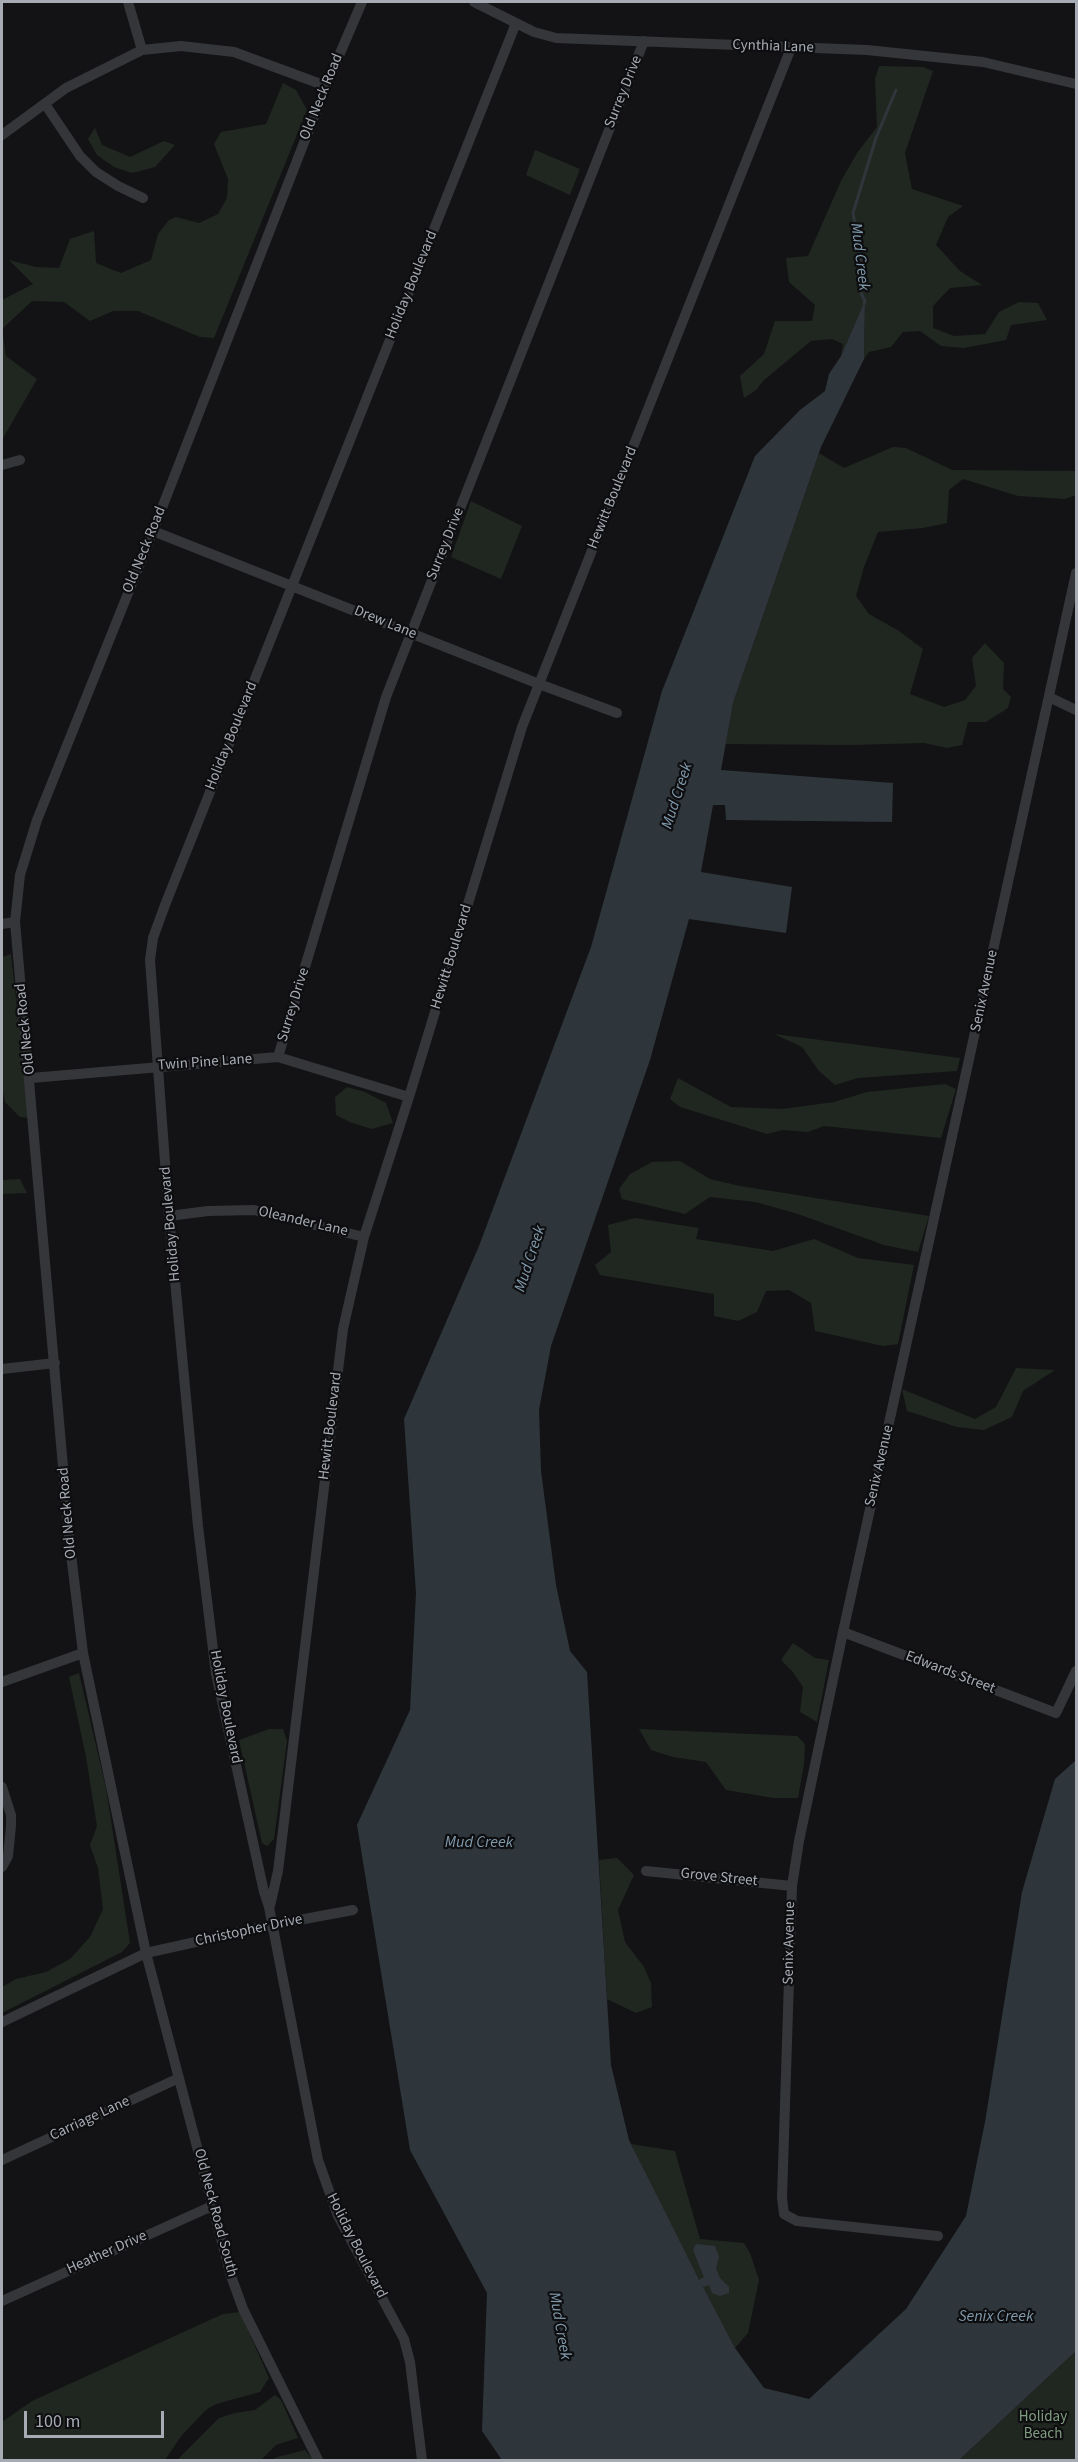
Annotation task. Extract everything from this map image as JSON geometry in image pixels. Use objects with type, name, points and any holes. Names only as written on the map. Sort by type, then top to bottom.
[{"type":"street","points":[[128,2],[142,50]]},
{"type":"street","name":"Old Neck Road","points":[[146,1953],[83,1653],[70,1546],[15,922],[17,890],[29,842],[326,86],[362,2]]},
{"type":"street","name":"Cynthia Lane","points":[[474,2],[534,32],[556,38],[867,50],[948,57],[992,64],[1077,84]]},
{"type":"street","name":"Holiday Boulevard","points":[[422,2460],[410,2362],[404,2339],[338,2216],[318,2160],[270,1907],[264,1892],[216,1674],[198,1526],[169,1216],[150,960],[153,938],[516,23]]},
{"type":"street","name":"Surrey Drive","points":[[278,1057],[386,698],[644,41]]},
{"type":"street","points":[[2,135],[66,88],[142,50],[181,46],[234,52],[326,86]]},
{"type":"street","name":"Hewitt Boulevard","points":[[270,1907],[278,1871],[343,1329],[364,1237],[522,727],[791,48]]},
{"type":"street","points":[[45,104],[80,156],[96,172],[143,198]]},
{"type":"street","points":[[2,465],[20,460]]},
{"type":"street","name":"Drew Lane","points":[[153,531],[539,684],[617,712]]},
{"type":"street","name":"Senix Avenue","points":[[938,2236],[797,2221],[784,2214],[782,2198],[792,1886],[799,1841],[843,1632],[1077,573]]},
{"type":"street","points":[[1049,697],[1077,710]]},
{"type":"street","points":[[2,924],[15,922]]},
{"type":"street","name":"Twin Pine Lane","points":[[30,1078],[278,1057],[409,1097]]},
{"type":"street","name":"Oleander Lane","points":[[169,1216],[208,1211],[254,1210],[364,1237]]},
{"type":"street","points":[[2,1369],[55,1363]]},
{"type":"street","name":"Edwards Street","points":[[843,1632],[1056,1713],[1077,1671]]},
{"type":"street","points":[[2,1682],[83,1653]]},
{"type":"street","points":[[2,1787],[12,1826],[8,1856],[2,1867]]},
{"type":"street","name":"Grove Street","points":[[646,1871],[792,1886]]},
{"type":"street","name":"Christopher Drive","points":[[146,1953],[353,1910]]},
{"type":"street","points":[[2,2022],[146,1953]]},
{"type":"street","name":"Old Neck Road South","points":[[146,1953],[231,2276],[243,2308],[318,2460]]},
{"type":"street","name":"Carriage Lane","points":[[2,2160],[179,2078]]},
{"type":"street","name":"Heather Drive","points":[[2,2301],[212,2206]]},
{"type":"green space","points":[[879,66],[923,67],[933,71],[905,153],[912,189],[963,206],[948,217],[936,245],[960,271],[982,285],[950,288],[933,306],[933,328],[954,336],[985,334],[999,312],[1019,302],[1038,303],[1047,320],[1011,325],[1006,340],[964,348],[941,346],[920,331],[903,332],[891,347],[869,352],[864,359],[865,303],[841,356],[843,344],[832,339],[811,341],[744,398],[740,376],[764,354],[775,321],[812,321],[815,305],[789,282],[786,258],[808,256],[841,181],[857,153],[877,127],[875,79]]},
{"type":"green space","points":[[283,83],[296,90],[307,110],[214,338],[200,337],[138,311],[113,311],[90,321],[64,302],[32,301],[2,329],[2,300],[33,284],[9,260],[36,267],[59,268],[70,239],[94,231],[96,263],[121,273],[151,260],[158,234],[169,220],[176,217],[199,223],[218,214],[227,198],[228,179],[214,144],[221,132],[266,124]]},
{"type":"green space","points":[[95,128],[102,145],[130,157],[164,141],[175,145],[155,167],[132,173],[114,167],[97,155],[88,139]]},
{"type":"green space","points":[[535,150],[580,169],[570,195],[526,175]]},
{"type":"green space","points":[[2,329],[6,356],[37,379],[2,440]]},
{"type":"green space","points":[[893,447],[906,448],[952,470],[1076,471],[1076,495],[1065,499],[1018,496],[963,479],[949,490],[947,523],[923,528],[878,532],[864,567],[856,596],[869,614],[899,631],[923,649],[910,694],[944,707],[965,700],[976,686],[972,658],[985,643],[1004,663],[1003,689],[1011,697],[1008,708],[986,722],[968,722],[962,745],[947,748],[924,743],[725,744],[733,703],[819,453],[844,468]]},
{"type":"green space","points":[[471,501],[522,526],[501,579],[451,557]]},
{"type":"green space","points":[[11,954],[29,1118],[20,1117],[5,1102],[2,1088],[2,957]]},
{"type":"green space","points":[[774,1034],[960,1058],[957,1071],[858,1078],[835,1085],[819,1071],[802,1047]]},
{"type":"green space","points":[[678,1078],[731,1107],[782,1109],[834,1102],[867,1092],[945,1084],[956,1089],[941,1138],[824,1126],[808,1132],[783,1130],[767,1134],[680,1107],[670,1099]]},
{"type":"green space","points":[[347,1087],[365,1092],[386,1103],[393,1123],[372,1129],[336,1115],[335,1097]]},
{"type":"green space","points":[[680,1161],[710,1179],[740,1186],[929,1216],[918,1252],[884,1245],[795,1213],[755,1202],[710,1197],[685,1214],[622,1199],[619,1189],[630,1174],[652,1162]]},
{"type":"green space","points":[[20,1179],[27,1193],[2,1194],[2,1180]]},
{"type":"green space","points":[[635,1218],[699,1228],[696,1239],[773,1251],[814,1239],[858,1258],[914,1265],[898,1344],[883,1346],[815,1331],[811,1303],[789,1290],[766,1291],[757,1312],[738,1321],[714,1316],[714,1294],[600,1275],[595,1265],[611,1252],[608,1225]]},
{"type":"green space","points":[[1016,1368],[1055,1370],[1023,1391],[1012,1417],[984,1430],[957,1427],[907,1411],[902,1389],[975,1419],[996,1407]]},
{"type":"green space","points":[[793,1643],[815,1658],[829,1660],[817,1722],[800,1712],[803,1687],[781,1660]]},
{"type":"green space","points":[[79,1673],[106,1788],[130,1943],[122,1952],[2,2013],[2,1987],[16,1979],[46,1972],[70,1959],[90,1937],[103,1909],[98,1868],[90,1845],[97,1826],[86,1757],[69,1677]]},
{"type":"green space","points":[[269,1729],[283,1729],[287,1741],[274,1839],[267,1846],[262,1843],[239,1740]]},
{"type":"green space","points":[[639,1729],[797,1736],[805,1744],[798,1798],[773,1798],[726,1790],[706,1762],[673,1757],[651,1750]]},
{"type":"green space","points":[[617,1858],[634,1875],[618,1910],[625,1942],[644,1967],[651,1983],[652,2007],[636,2013],[607,1999],[599,1860]]},
{"type":"green space","points":[[631,2144],[675,2151],[700,2239],[744,2243],[750,2253],[759,2280],[748,2333],[735,2348],[677,2239]]},
{"type":"green space","points":[[240,2312],[269,2378],[260,2392],[216,2404],[206,2410],[182,2435],[165,2460],[2,2460],[2,2422],[32,2401],[223,2314]]},
{"type":"green space","name":"Holiday Beach","points":[[1076,2351],[1076,2460],[959,2460]]},
{"type":"green space","points":[[275,2395],[281,2400],[298,2438],[276,2445],[261,2460],[177,2460],[219,2418],[255,2410]]},
{"type":"green space","points":[[305,2450],[313,2460],[273,2460],[277,2457]]},
{"type":"water","name":"Mud Creek","points":[[865,301],[864,359],[821,447],[733,703],[721,770],[893,783],[892,822],[726,820],[725,805],[713,805],[701,872],[792,887],[786,933],[689,919],[650,1060],[551,1346],[539,1410],[541,1471],[556,1585],[570,1651],[587,1672],[611,2065],[629,2140],[699,2280],[704,2277],[693,2250],[696,2244],[715,2246],[719,2257],[716,2268],[720,2278],[729,2287],[729,2293],[720,2296],[712,2293],[709,2285],[703,2287],[735,2348],[764,2388],[809,2399],[906,2309],[966,2216],[985,2122],[1022,1892],[1055,1779],[1076,1760],[1076,2351],[959,2460],[502,2460],[482,2431],[487,2293],[410,2150],[357,1825],[410,1710],[416,1593],[404,1419],[479,1246],[591,947],[662,691],[755,456],[800,410],[825,391],[829,374],[841,356]]},
{"type":"waterway","name":"Mud Creek","points":[[864,304],[865,301],[860,291],[862,268],[853,213],[876,138],[896,90]]},
{"type":"water label","name":"Senix Creek","points":[[996,2317]]}]
